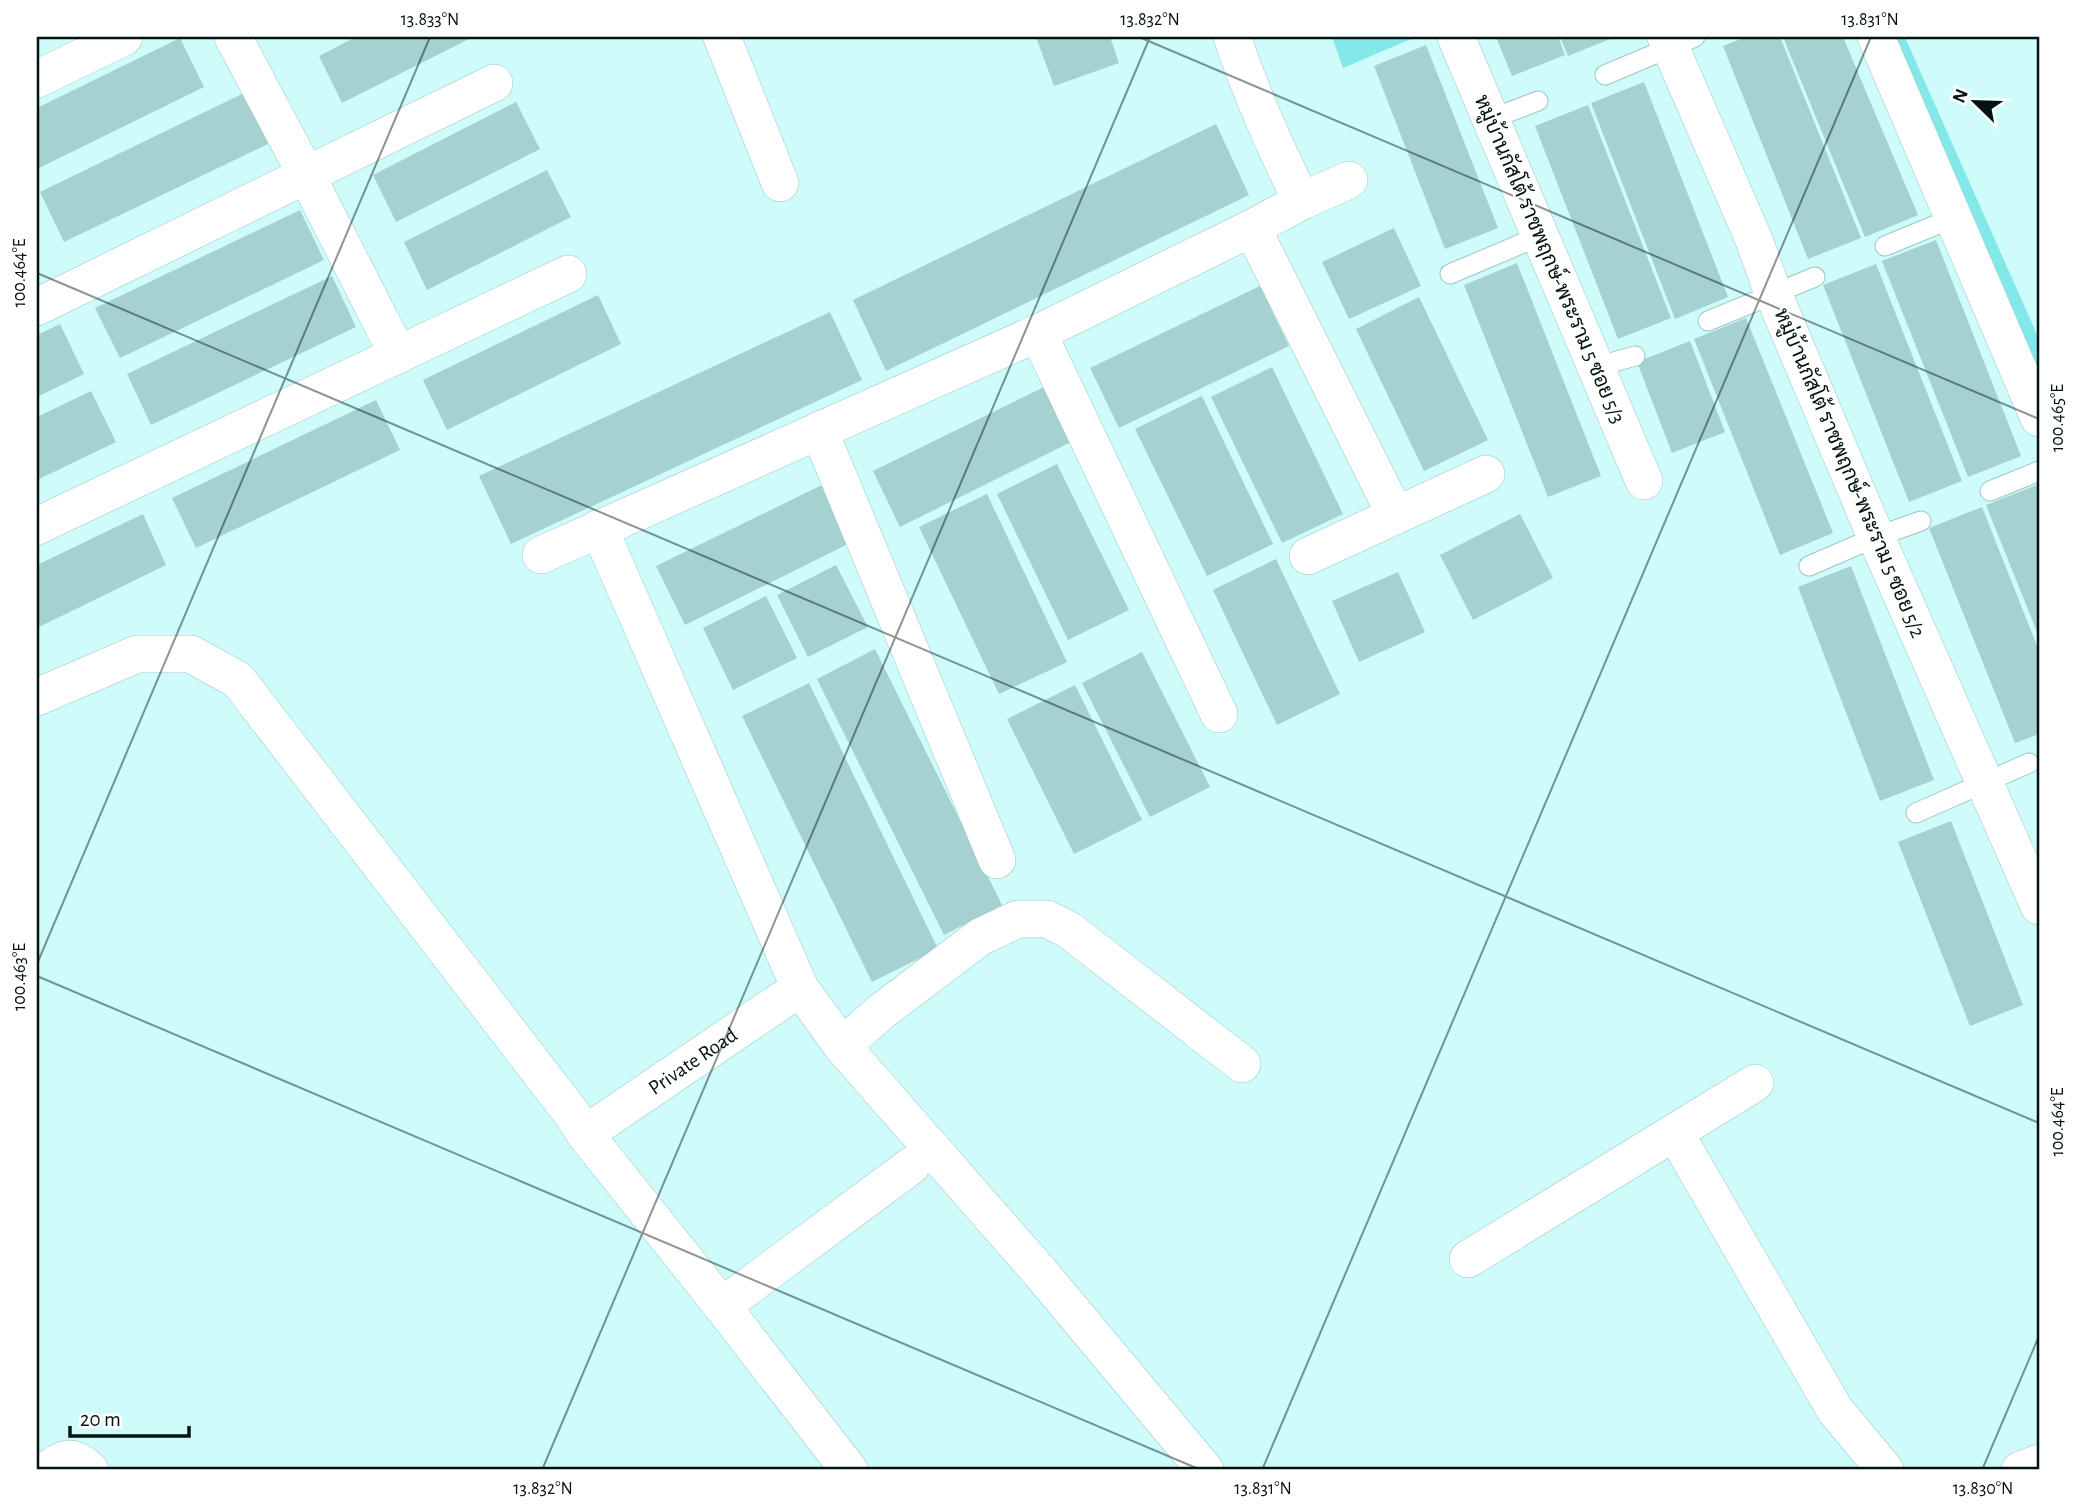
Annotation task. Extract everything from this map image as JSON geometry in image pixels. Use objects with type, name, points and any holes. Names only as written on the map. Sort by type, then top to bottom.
[{"type":"street","points":[[37,79],[124,37]]},
{"type":"street","points":[[233,37],[398,355]]},
{"type":"street","points":[[722,37],[780,183]]},
{"type":"street","points":[[1232,37],[1248,85],[1303,201]]},
{"type":"street","name":"หมู่บ้านกัสโต้ ราชพฤกษ์-พระราม 5 ซอย 5/3","points":[[1456,37],[1644,481]]},
{"type":"street","points":[[1876,37],[2039,418]]},
{"type":"street","name":"หมู่บ้านกัสโต้ ราชพฤกษ์-พระราม 5 ซอย 5/2","points":[[1677,40],[1773,293],[1876,537],[2039,906]]},
{"type":"street","points":[[37,307],[494,83]]},
{"type":"street","points":[[541,555],[1038,333],[1349,180]]},
{"type":"street","points":[[1252,228],[1396,516]]},
{"type":"street","points":[[37,526],[569,275]]},
{"type":"street","points":[[1038,333],[1219,714]]},
{"type":"street","points":[[819,430],[997,860]]},
{"type":"street","points":[[1308,556],[1486,474]]},
{"type":"street","points":[[599,528],[800,988],[842,1046],[1039,1271],[1205,1470]]},
{"type":"street","points":[[37,697],[137,654],[191,654],[238,680],[564,1103],[585,1134],[849,1470]]},
{"type":"street","points":[[842,1046],[882,1011],[980,937],[1018,919],[1046,919],[1069,930],[1241,1064]]},
{"type":"street","name":"Private Road","points":[[585,1134],[800,988]]},
{"type":"street","points":[[1468,1259],[1755,1083]]},
{"type":"street","points":[[1675,1133],[1835,1410],[1885,1470]]},
{"type":"street","points":[[722,1306],[911,1166]]},
{"type":"street","points":[[47,1470],[62,1459],[74,1459],[90,1470]]},
{"type":"street","points":[[2020,1470],[2039,1463]]},
{"type":"lane","points":[[1605,75],[1677,40]]},
{"type":"lane","points":[[1491,119],[1538,101]]},
{"type":"lane","points":[[1885,246],[1953,218]]},
{"type":"lane","points":[[1450,274],[1540,236]]},
{"type":"lane","points":[[1708,321],[1815,277]]},
{"type":"lane","points":[[1596,367],[1635,356]]},
{"type":"lane","points":[[1990,491],[2039,471]]},
{"type":"lane","points":[[1809,566],[1921,521]]},
{"type":"lane","points":[[1916,813],[2029,764]]},
{"type":"shaded area","points":[[1332,37],[1416,37],[1343,68]]},
{"type":"shaded area","points":[[1887,37],[1905,37],[2039,339],[2039,391]]},
{"type":"building","points":[[356,37],[473,37],[342,103],[319,56]]},
{"type":"building","points":[[1036,37],[1110,37],[1119,63],[1054,86]]},
{"type":"building","points":[[1496,37],[1558,37],[1565,55],[1512,76]]},
{"type":"building","points":[[1560,37],[1615,37],[1568,56]]},
{"type":"building","points":[[1746,37],[1780,37],[1861,238],[1808,259],[1723,46]]},
{"type":"building","points":[[1783,37],[1843,37],[1918,215],[1865,237]]},
{"type":"building","points":[[180,38],[204,87],[37,169],[37,108]]},
{"type":"building","points":[[1426,45],[1498,228],[1445,249],[1374,66]]},
{"type":"building","points":[[1644,82],[1728,297],[1675,319],[1591,103]]},
{"type":"building","points":[[244,93],[268,144],[64,242],[40,192]]},
{"type":"building","points":[[516,102],[540,149],[396,222],[373,175]]},
{"type":"building","points":[[1588,105],[1671,318],[1618,339],[1535,126]]},
{"type":"building","points":[[1216,124],[1249,195],[886,371],[853,300]]},
{"type":"building","points":[[547,170],[571,217],[427,290],[404,242]]},
{"type":"building","points":[[300,210],[324,260],[120,358],[95,308]]},
{"type":"building","points":[[1394,228],[1421,286],[1349,319],[1322,262]]},
{"type":"building","points":[[1936,240],[2021,456],[1968,477],[1882,261]]},
{"type":"building","points":[[1517,263],[1601,476],[1548,497],[1464,285]]},
{"type":"building","points":[[1876,264],[1962,481],[1909,502],[1823,285]]},
{"type":"building","points":[[332,276],[356,327],[151,425],[127,374]]},
{"type":"building","points":[[1260,286],[1289,346],[1119,428],[1090,368]]},
{"type":"building","points":[[598,295],[621,344],[447,430],[423,380]]},
{"type":"building","points":[[1419,297],[1488,440],[1424,471],[1356,329]]},
{"type":"building","points":[[830,312],[862,380],[511,544],[479,476]]},
{"type":"building","points":[[1746,318],[1833,533],[1780,555],[1694,339]]},
{"type":"building","points":[[60,324],[84,374],[37,397],[37,335]]},
{"type":"building","points":[[1690,341],[1725,432],[1672,453],[1637,362]]},
{"type":"building","points":[[1272,367],[1343,514],[1282,543],[1211,397]]},
{"type":"building","points":[[1044,387],[1071,442],[900,527],[873,471]]},
{"type":"building","points":[[91,391],[116,442],[37,480],[37,417]]},
{"type":"building","points":[[1202,396],[1273,544],[1207,576],[1135,429]]},
{"type":"building","points":[[376,400],[400,450],[196,548],[172,498]]},
{"type":"building","points":[[1057,464],[1129,610],[1068,640],[997,494]]},
{"type":"building","points":[[824,484],[852,542],[685,625],[656,566]]},
{"type":"building","points":[[2039,484],[2039,637],[1986,505]]},
{"type":"building","points":[[987,494],[1067,662],[999,694],[919,527]]},
{"type":"building","points":[[1982,507],[2039,651],[2039,734],[2015,743],[1929,528]]},
{"type":"building","points":[[143,514],[166,565],[37,628],[37,565]]},
{"type":"building","points":[[1520,514],[1553,578],[1473,620],[1440,555]]},
{"type":"building","points":[[1276,559],[1340,694],[1277,725],[1213,590]]},
{"type":"building","points":[[836,565],[868,627],[808,657],[777,595]]},
{"type":"building","points":[[1851,566],[1934,780],[1880,801],[1798,587]]},
{"type":"building","points":[[1398,572],[1425,632],[1359,662],[1332,601]]},
{"type":"building","points":[[766,596],[797,658],[733,690],[703,628]]},
{"type":"building","points":[[875,649],[1002,905],[944,935],[817,679]]},
{"type":"building","points":[[1142,652],[1210,787],[1150,817],[1082,683]]},
{"type":"building","points":[[809,683],[938,949],[872,982],[742,716]]},
{"type":"building","points":[[1075,685],[1142,820],[1074,854],[1007,719]]},
{"type":"building","points":[[1951,821],[2023,1005],[1970,1026],[1898,842]]}]
